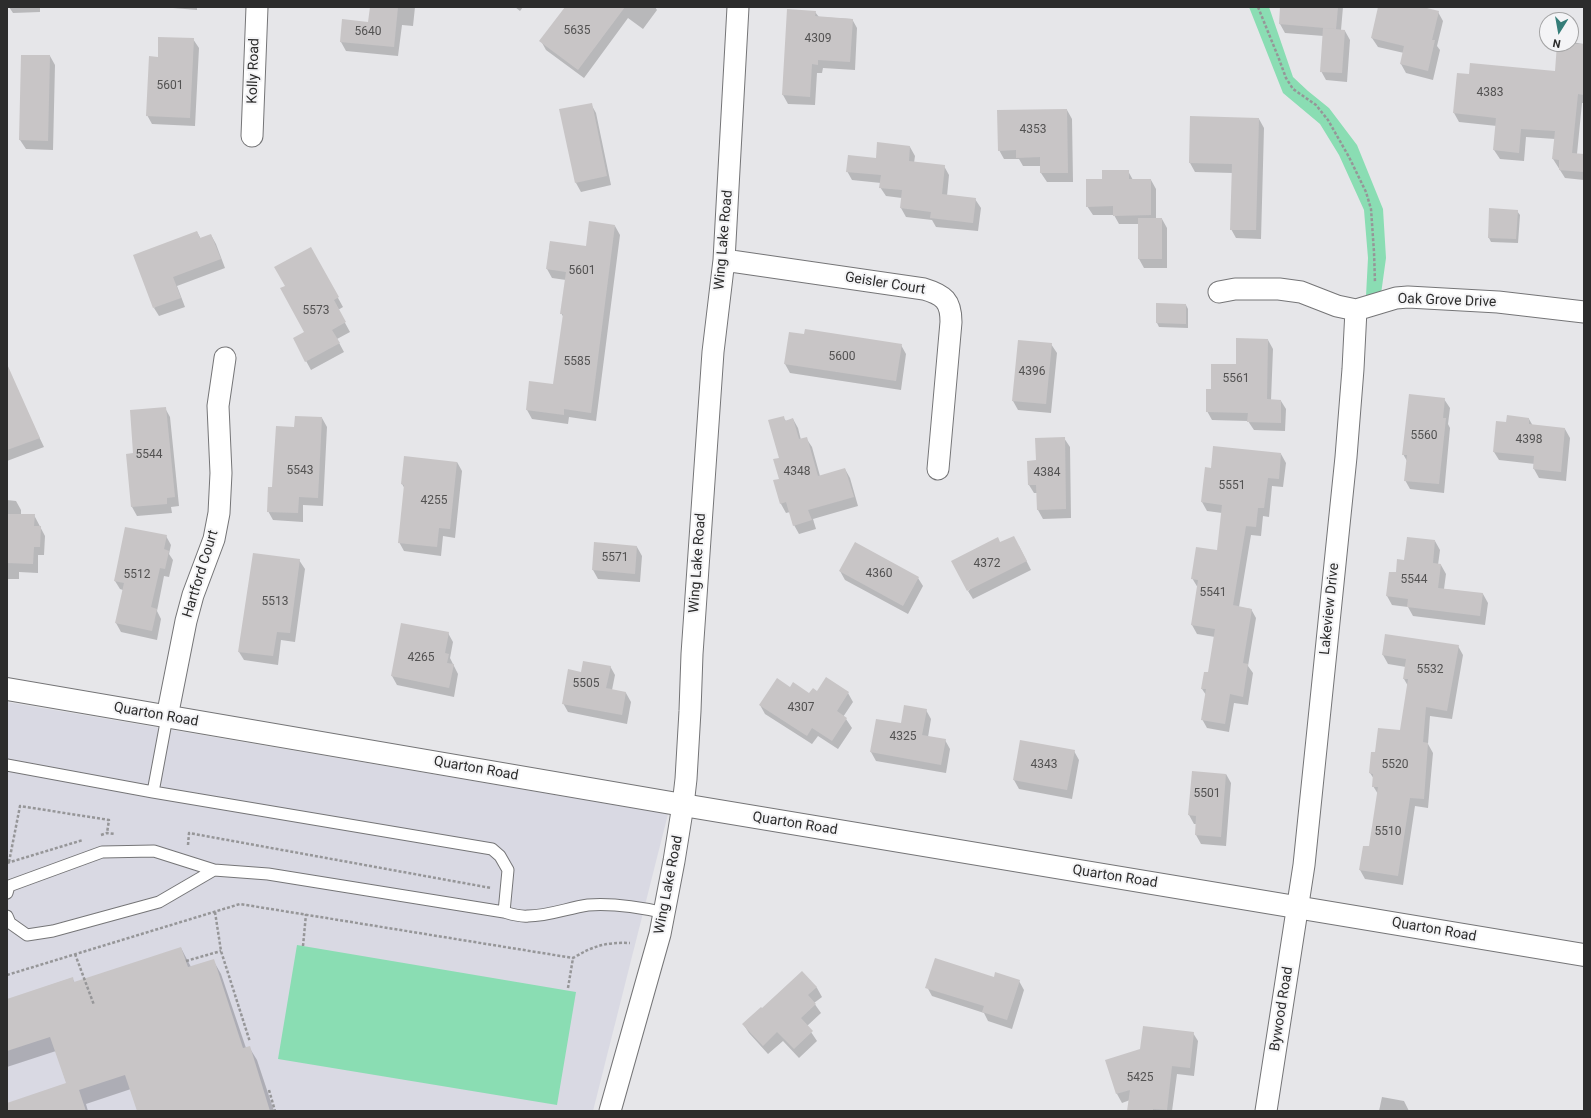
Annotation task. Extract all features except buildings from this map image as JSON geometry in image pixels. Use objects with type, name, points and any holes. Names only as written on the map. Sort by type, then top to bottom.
[{"type":"street","name":"Kolly Road","points":[[252,136],[257,7]]},
{"type":"street","name":"Wing Lake Road","points":[[610,1111],[646,986],[665,913],[683,805],[688,741],[693,631],[713,352],[724,260],[738,7]]},
{"type":"street","name":"Geisler Court","points":[[724,260],[924,289],[937,293],[946,301],[951,311],[951,322],[938,469]]},
{"type":"street","name":"Oak Grove Drive","points":[[1219,292],[1258,288],[1279,289],[1301,292],[1337,306],[1366,307],[1396,298],[1427,298],[1498,302],[1584,312]]},
{"type":"street","name":"Lakeview Drive","points":[[1297,907],[1304,865],[1354,369],[1366,307]]},
{"type":"street","name":"Hartford Court","points":[[167,717],[186,621],[193,595],[214,539],[219,513],[221,473],[218,406],[225,358]]},
{"type":"street","name":"Quarton Road","points":[[7,689],[683,805],[1584,955]]},
{"type":"street","name":"Bywood Road","points":[[1266,1111],[1297,907]]},
{"type":"lane","points":[[154,792],[167,717]]},
{"type":"lane","points":[[7,765],[154,792],[492,849],[500,856],[508,870],[504,912]]},
{"type":"lane","points":[[7,893],[9,886],[102,852],[154,851],[214,870],[268,874],[527,916],[549,914],[569,908],[611,904],[638,907],[665,913]]},
{"type":"lane","points":[[7,916],[10,923],[26,935],[53,931],[159,902],[214,870]]},
{"type":"path","points":[[1258,7],[1286,78],[1293,90],[1316,105],[1328,120],[1349,157],[1366,192],[1371,209],[1374,252],[1366,307]]},
{"type":"path","points":[[84,840],[8,862],[20,806],[109,820],[107,833]]},
{"type":"path","points":[[99,835],[107,833],[122,835]]},
{"type":"path","points":[[181,844],[188,845],[189,833],[506,891]]},
{"type":"path","points":[[7,975],[240,904],[573,958],[591,948],[615,942],[630,943]]},
{"type":"path","points":[[215,912],[221,951],[250,1042]]},
{"type":"path","points":[[303,946],[306,914]]},
{"type":"path","points":[[186,961],[221,951]]},
{"type":"path","points":[[75,954],[94,1006]]},
{"type":"path","points":[[568,988],[573,958]]},
{"type":"path","points":[[269,1090],[275,1111]]},
{"type":"shaded area","points":[[7,702],[668,814],[593,1111],[7,1111]]},
{"type":"green space","points":[[1249,7],[1269,7],[1293,77],[1329,108],[1357,145],[1383,209],[1386,258],[1381,294],[1366,296],[1368,258],[1364,210],[1339,155],[1320,124],[1283,93]]},
{"type":"green space","points":[[297,945],[576,992],[557,1105],[278,1059]]}]
